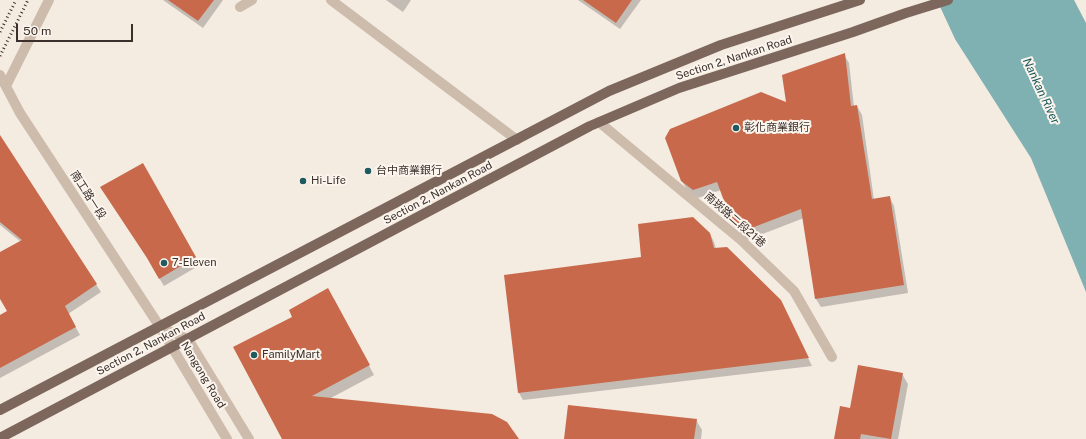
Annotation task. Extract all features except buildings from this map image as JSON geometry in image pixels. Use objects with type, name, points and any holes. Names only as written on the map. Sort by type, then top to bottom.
[{"type":"main road","name":"Section 2, Nankan Road","points":[[0,410],[609,91],[721,45],[860,0]]},
{"type":"main road","name":"Section 2, Nankan Road","points":[[0,438],[598,122],[679,88],[948,0]]},
{"type":"street","points":[[6,86],[49,0]]},
{"type":"street","points":[[240,7],[252,0]]},
{"type":"street","points":[[331,0],[517,140]]},
{"type":"street","name":"南工路一段","points":[[0,75],[20,113],[160,326]]},
{"type":"street","name":"南崁路二段21巷","points":[[598,122],[741,240],[794,291],[832,357]]},
{"type":"street","name":"Nangong Road","points":[[160,326],[188,339],[249,439]]},
{"type":"street","name":"Nangong Road","points":[[160,326],[227,439]]},
{"type":"water","name":"Nankan River","points":[[937,0],[1074,0],[1086,23],[1086,292],[1031,158],[955,39]]},
{"type":"railway","points":[[0,32],[16,0]]},
{"type":"railway","points":[[0,56],[28,0]]},
{"type":"place","name":"彰化商業銀行","points":[[736,128]]},
{"type":"place","name":"台中商業銀行","points":[[368,171]]},
{"type":"place","name":"Hi-Life","points":[[303,181]]},
{"type":"place","name":"7-Eleven","points":[[164,263]]},
{"type":"place","name":"FamilyMart","points":[[254,355]]}]
